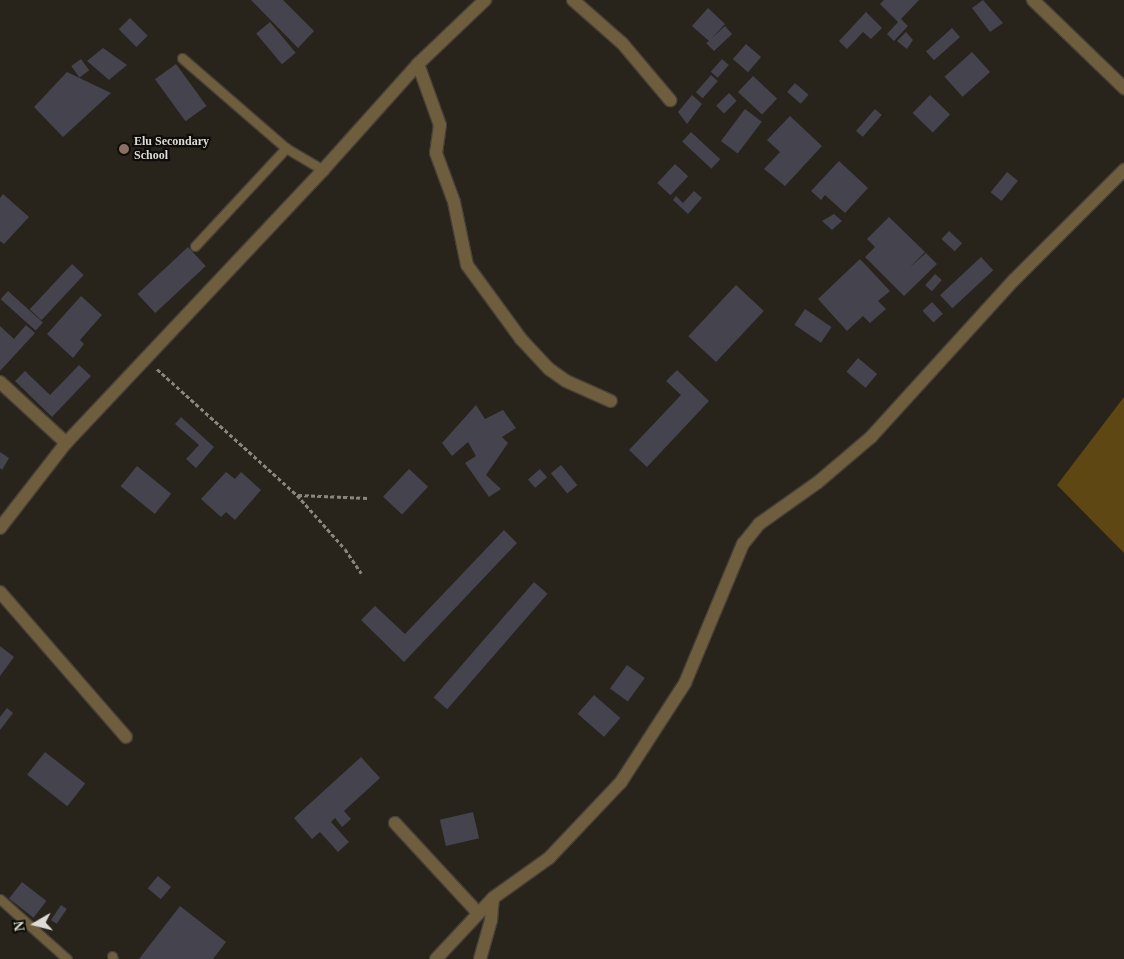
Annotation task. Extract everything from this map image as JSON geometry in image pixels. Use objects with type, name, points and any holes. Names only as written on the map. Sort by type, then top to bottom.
[{"type":"street","points":[[0,528],[66,443],[324,170],[418,64],[485,0]]},
{"type":"street","points":[[573,0],[622,43],[670,100]]},
{"type":"street","points":[[1033,0],[1124,88]]},
{"type":"street","points":[[418,64],[440,125],[436,153],[454,202],[467,265],[521,339],[550,369],[566,381],[611,401]]},
{"type":"street","points":[[436,959],[493,898],[549,858],[621,782],[685,683],[742,544],[759,524],[818,484],[871,436],[1014,280],[1124,170]]},
{"type":"street","points":[[0,382],[66,443]]},
{"type":"street","points":[[0,592],[126,736]]},
{"type":"street","points":[[395,823],[478,913]]},
{"type":"street","points":[[480,959],[491,920],[493,898]]},
{"type":"lane","points":[[182,58],[286,148],[324,170]]},
{"type":"lane","points":[[195,246],[286,148]]},
{"type":"lane","points":[[0,899],[67,959]]},
{"type":"path","points":[[145,359],[297,495],[345,549],[361,573]]},
{"type":"path","points":[[297,495],[324,494],[368,498]]},
{"type":"shaded area","points":[[1124,397],[1124,553],[1057,485]]},
{"type":"building","points":[[251,0],[283,0],[314,31],[298,48]]},
{"type":"building","points":[[884,0],[919,0],[901,19],[908,26],[894,41],[887,34],[898,22],[880,4]]},
{"type":"building","points":[[983,0],[1003,23],[990,32],[972,8]]},
{"type":"building","points":[[708,8],[725,24],[712,38],[725,26],[732,34],[714,51],[706,43],[709,41],[692,26]]},
{"type":"building","points":[[866,12],[882,28],[871,39],[863,32],[847,49],[839,41]]},
{"type":"building","points":[[130,18],[148,36],[136,47],[119,29]]},
{"type":"building","points":[[270,22],[296,53],[282,64],[256,34]]},
{"type":"building","points":[[952,28],[960,37],[934,60],[926,51]]},
{"type":"building","points":[[906,32],[913,40],[907,49],[897,41]]},
{"type":"building","points":[[746,44],[761,57],[748,72],[733,59]]},
{"type":"building","points":[[103,48],[127,65],[109,80],[87,61]]},
{"type":"building","points":[[972,52],[990,72],[963,97],[945,77]]},
{"type":"building","points":[[81,59],[89,70],[80,77],[71,66]]},
{"type":"building","points":[[722,59],[729,65],[718,78],[711,72]]},
{"type":"building","points":[[176,64],[207,106],[186,121],[155,79]]},
{"type":"building","points":[[67,72],[111,93],[63,137],[34,107]]},
{"type":"building","points":[[711,75],[718,81],[703,98],[696,92]]},
{"type":"building","points":[[753,76],[777,99],[762,115],[738,92]]},
{"type":"building","points":[[795,83],[809,95],[801,104],[787,92]]},
{"type":"building","points":[[729,93],[737,101],[724,114],[716,106]]},
{"type":"building","points":[[692,95],[702,104],[687,124],[678,112]]},
{"type":"building","points":[[930,95],[950,114],[933,132],[913,113]]},
{"type":"building","points":[[745,109],[762,122],[738,154],[721,141]]},
{"type":"building","points":[[875,109],[882,115],[863,137],[856,131]]},
{"type":"building","points":[[790,116],[822,146],[785,186],[764,169],[780,152],[767,140]]},
{"type":"building","points":[[691,132],[720,159],[711,169],[682,142]]},
{"type":"building","points":[[839,161],[868,188],[845,213],[825,195],[821,200],[811,191]]},
{"type":"building","points":[[675,164],[688,176],[670,195],[657,183]]},
{"type":"building","points":[[1007,172],[1018,181],[1002,201],[991,192]]},
{"type":"building","points":[[694,191],[702,198],[688,214],[673,200],[676,196],[683,203]]},
{"type":"building","points":[[3,194],[29,217],[4,244],[0,241],[0,198]]},
{"type":"building","points":[[834,214],[842,221],[832,230],[822,221]]},
{"type":"building","points":[[889,217],[925,252],[909,268],[926,253],[937,264],[904,296],[865,257],[875,247],[867,239]]},
{"type":"building","points":[[949,231],[962,243],[955,251],[941,239]]},
{"type":"building","points":[[188,247],[206,266],[155,313],[138,294]]},
{"type":"building","points":[[981,257],[993,270],[952,308],[940,295]]},
{"type":"building","points":[[860,259],[890,291],[878,301],[886,309],[870,323],[863,316],[847,331],[818,299]]},
{"type":"building","points":[[72,264],[84,275],[41,320],[30,309]]},
{"type":"building","points":[[935,274],[942,280],[932,291],[925,285]]},
{"type":"building","points":[[736,285],[764,311],[716,362],[688,336]]},
{"type":"building","points":[[8,291],[43,322],[36,331],[1,299]]},
{"type":"building","points":[[81,296],[102,315],[80,340],[84,344],[73,358],[47,334]]},
{"type":"building","points":[[932,302],[943,314],[933,323],[922,311]]},
{"type":"building","points":[[805,309],[832,327],[821,343],[794,325]]},
{"type":"building","points":[[26,325],[35,333],[0,371],[0,326],[14,339]]},
{"type":"building","points":[[858,358],[877,374],[866,388],[846,372]]},
{"type":"building","points":[[79,365],[91,376],[52,417],[15,381],[25,371],[50,395]]},
{"type":"building","points":[[677,370],[709,401],[647,467],[629,450],[681,395],[666,381]]},
{"type":"building","points":[[476,405],[485,419],[503,410],[516,428],[502,437],[508,443],[486,475],[501,489],[489,497],[465,463],[476,456],[468,442],[452,456],[442,443]]},
{"type":"building","points":[[181,417],[214,447],[196,468],[186,459],[199,445],[175,424]]},
{"type":"building","points":[[0,452],[9,458],[2,470],[0,468]]},
{"type":"building","points":[[561,465],[577,485],[567,493],[551,473]]},
{"type":"building","points":[[137,466],[171,494],[155,514],[121,486]]},
{"type":"building","points":[[409,469],[428,487],[402,515],[383,497]]},
{"type":"building","points":[[540,469],[547,477],[535,488],[528,479]]},
{"type":"building","points":[[226,472],[235,479],[241,472],[261,490],[235,520],[226,512],[221,517],[201,499]]},
{"type":"building","points":[[504,530],[517,543],[404,662],[361,620],[375,606],[405,634]]},
{"type":"building","points":[[534,582],[548,594],[447,709],[434,697]]},
{"type":"building","points":[[0,646],[14,657],[0,676]]},
{"type":"building","points":[[627,665],[645,678],[628,701],[610,688]]},
{"type":"building","points":[[594,695],[620,718],[604,737],[578,714]]},
{"type":"building","points":[[7,708],[13,713],[0,730],[0,717]]},
{"type":"building","points":[[45,752],[85,783],[67,806],[27,775]]},
{"type":"building","points":[[361,757],[380,778],[344,811],[351,819],[342,827],[335,818],[331,822],[349,842],[338,852],[320,832],[312,839],[294,818]]},
{"type":"building","points":[[473,812],[479,838],[446,846],[440,820]]},
{"type":"building","points":[[158,876],[171,887],[161,899],[148,888]]},
{"type":"building","points":[[22,882],[46,901],[33,918],[9,899]]},
{"type":"building","points":[[61,905],[67,909],[57,924],[51,920]]},
{"type":"building","points":[[180,906],[226,942],[213,959],[139,959]]},
{"type":"place","name":"Elu Secondary School","points":[[124,149]]}]
